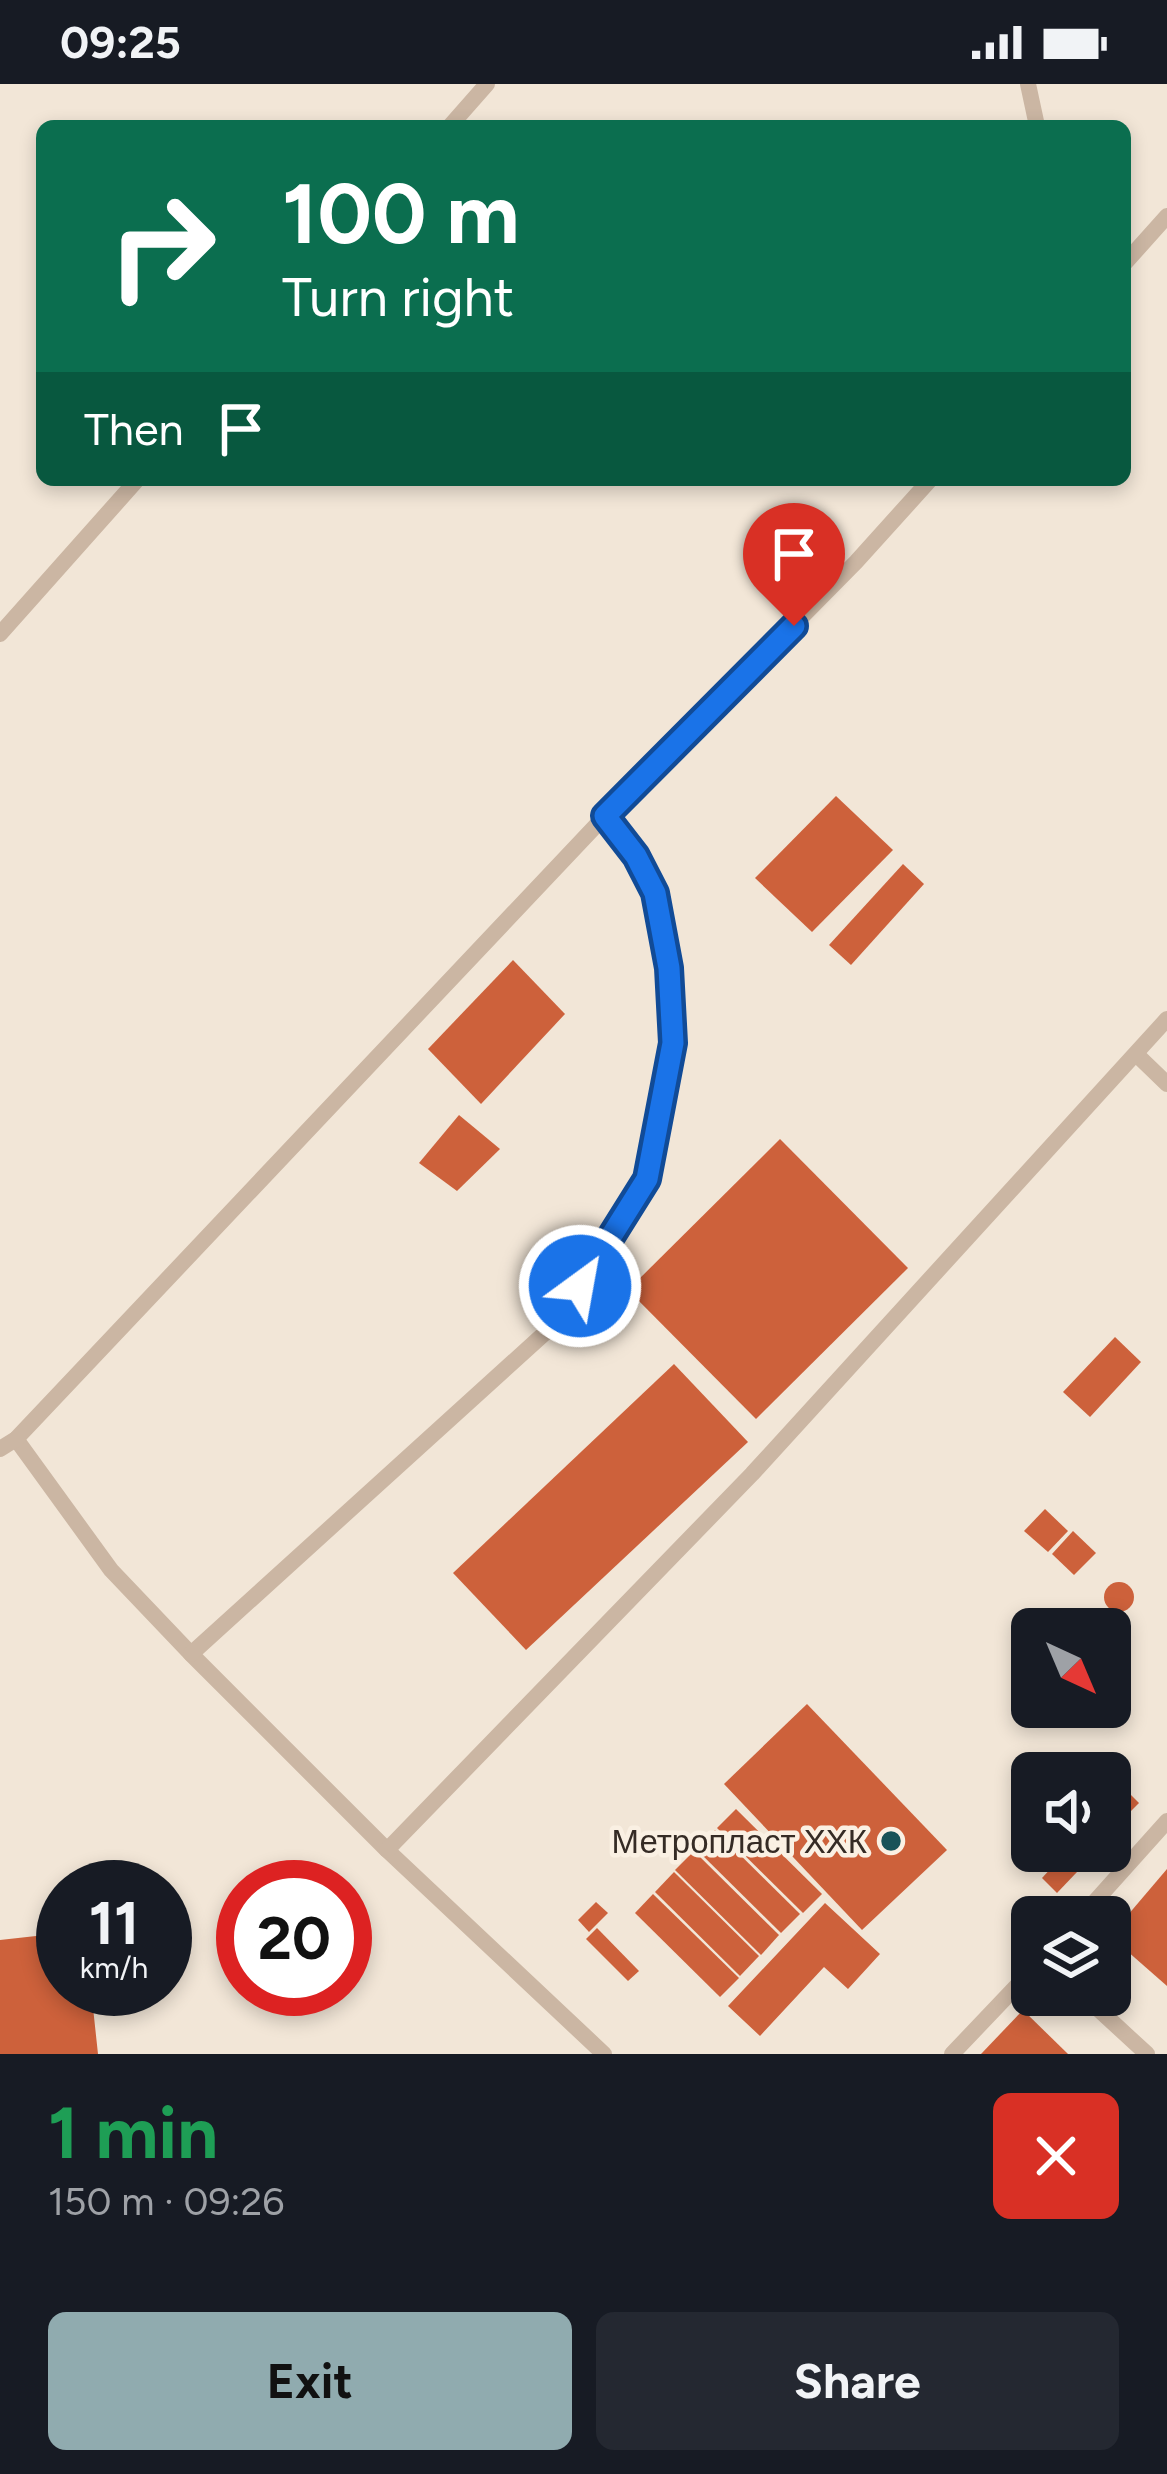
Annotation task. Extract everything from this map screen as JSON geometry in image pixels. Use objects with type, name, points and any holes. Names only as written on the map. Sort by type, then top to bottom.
[{"type":"lane","points":[[455,120],[487,84]]},
{"type":"lane","points":[[1028,84],[1036,120]]},
{"type":"lane","points":[[1131,255],[1167,216]]},
{"type":"lane","points":[[0,634],[132,486]]},
{"type":"lane","points":[[604,2054],[387,1850],[191,1654],[111,1570],[8,1444],[925,486]]},
{"type":"lane","points":[[191,1654],[557,1322],[647,1179],[673,1043],[669,968],[655,893],[636,856],[605,816]]},
{"type":"lane","points":[[387,1850],[752,1474],[1167,1019]]},
{"type":"lane","points":[[1136,1054],[1167,1084]]},
{"type":"lane","points":[[1100,1896],[1167,1821]]},
{"type":"lane","points":[[952,2054],[1011,1992]]},
{"type":"lane","points":[[1106,2016],[1147,2054]]},
{"type":"building","points":[[836,796],[893,850],[812,932],[755,878]]},
{"type":"building","points":[[903,864],[924,884],[851,965],[829,945]]},
{"type":"building","points":[[513,960],[565,1014],[481,1104],[428,1049]]},
{"type":"building","points":[[459,1115],[500,1149],[457,1191],[419,1163]]},
{"type":"building","points":[[780,1139],[908,1268],[756,1419],[628,1290]]},
{"type":"building","points":[[1115,1337],[1141,1362],[1090,1417],[1063,1392]]},
{"type":"building","points":[[674,1364],[748,1442],[526,1650],[453,1573]]},
{"type":"building","points":[[1045,1509],[1068,1531],[1048,1552],[1024,1531]]},
{"type":"building","points":[[1073,1531],[1096,1553],[1074,1575],[1052,1554]]},
{"type":"building","points":[[1113,1583],[1125,1583],[1133,1591],[1130,1608],[1108,1608],[1105,1603],[1105,1591]]},
{"type":"building","points":[[807,1704],[947,1850],[862,1930],[724,1784]]},
{"type":"building","points":[[736,1809],[822,1894],[803,1913],[717,1828]]},
{"type":"building","points":[[715,1830],[800,1914],[781,1933],[696,1849]]},
{"type":"building","points":[[694,1851],[779,1935],[761,1955],[675,1870]]},
{"type":"building","points":[[1167,1869],[1167,1986],[1131,1954],[1131,1911]]},
{"type":"building","points":[[674,1872],[759,1956],[740,1976],[655,1892]]},
{"type":"building","points":[[1048,1872],[1077,1872],[1057,1893],[1042,1878]]},
{"type":"building","points":[[653,1894],[739,1978],[720,1997],[635,1913]]},
{"type":"building","points":[[596,1902],[608,1913],[589,1932],[578,1920]]},
{"type":"building","points":[[825,1903],[880,1954],[848,1989],[824,1967],[760,2036],[728,2006]]},
{"type":"building","points":[[597,1928],[639,1971],[628,1981],[586,1939]]},
{"type":"building","points":[[36,1936],[36,2016],[94,2016],[98,2054],[0,2054],[0,1940]]},
{"type":"building","points":[[1017,2016],[1029,2016],[1068,2054],[981,2054]]},
{"type":"place","name":"Метропласт ХХК","points":[[891,1841]]},
{"type":"route","points":[[580,1286],[647,1179],[673,1043],[669,968],[655,893],[636,856],[605,816],[794,626]]}]
